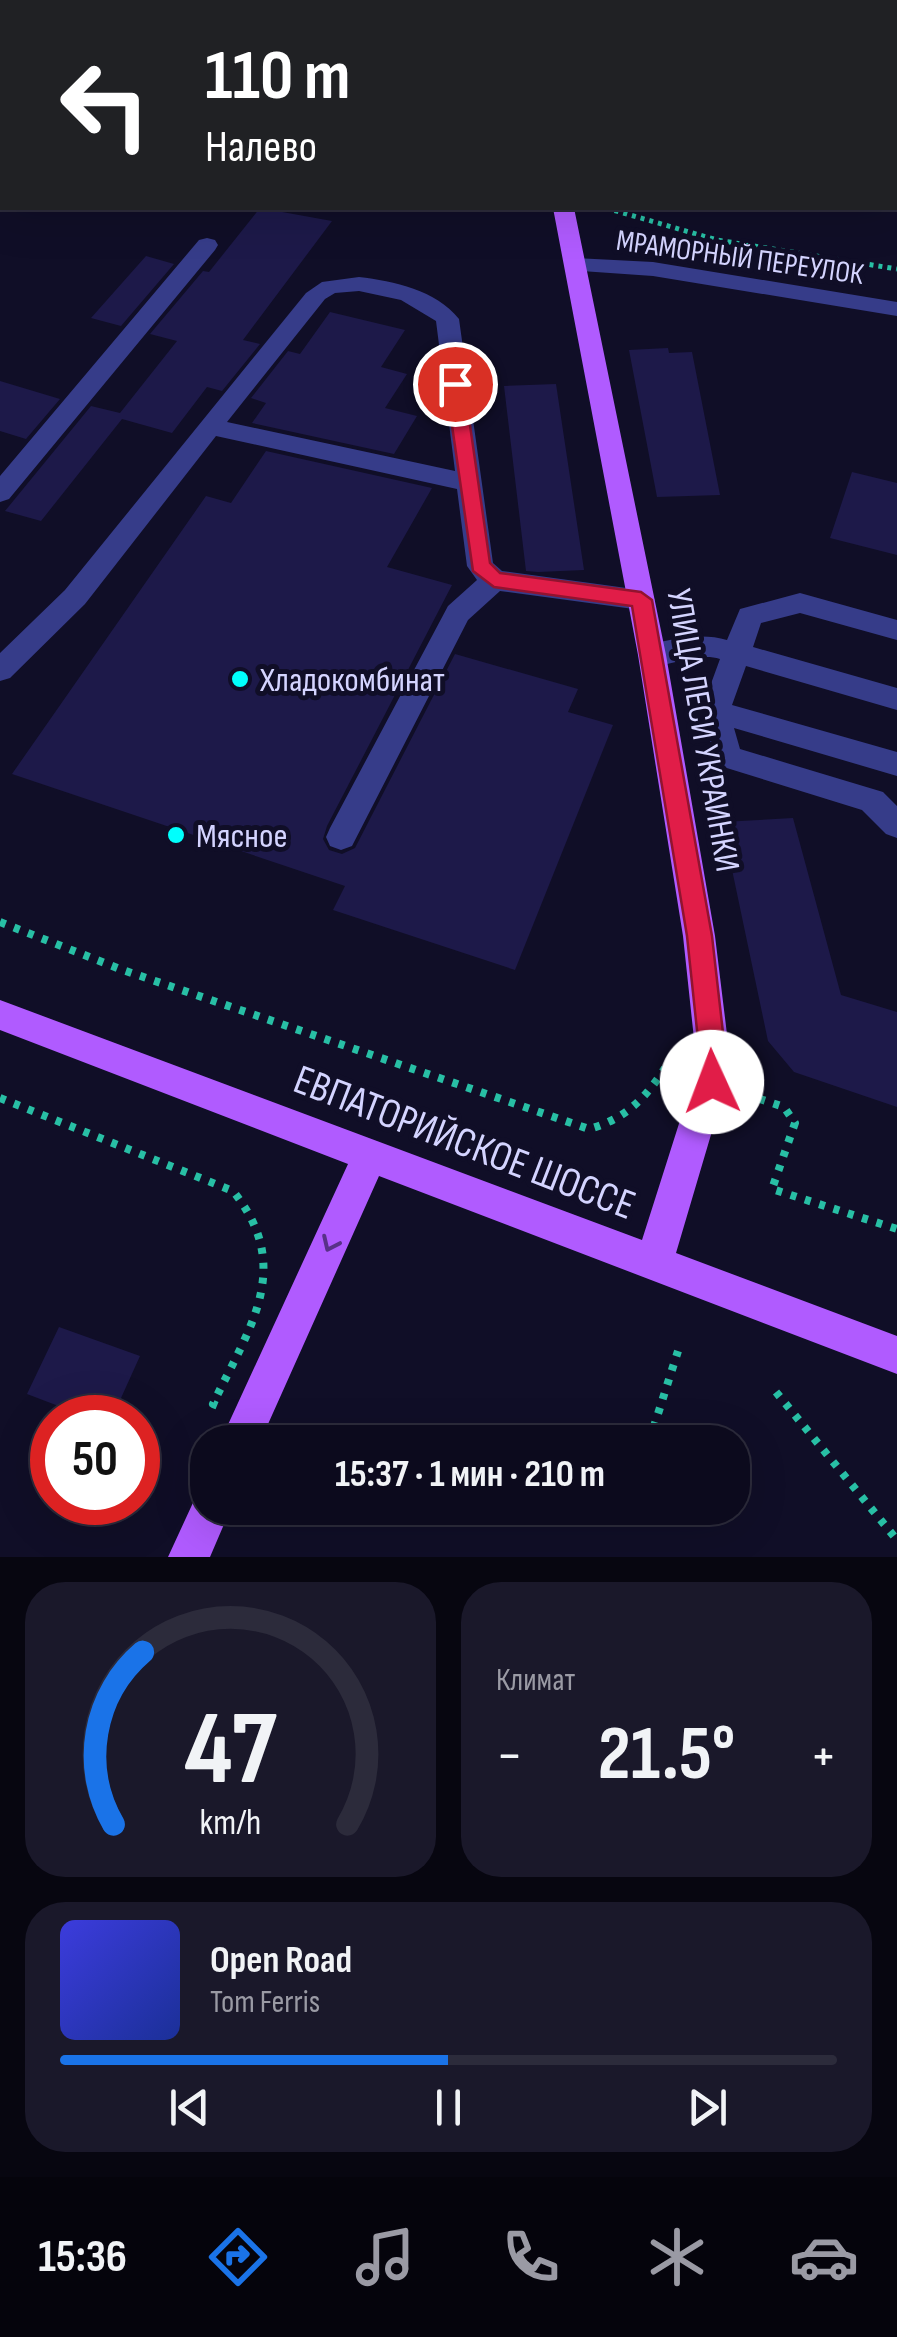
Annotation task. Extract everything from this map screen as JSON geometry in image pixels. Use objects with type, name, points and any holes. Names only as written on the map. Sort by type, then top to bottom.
[{"type":"main road","name":"УЛИЦА ЛЕСИ УКРАИНКИ","points":[[564,210],[652,655],[699,936],[714,1068],[654,1263]]},
{"type":"main road","name":"ЕВПАТОРИЙСКОЕ ШОССЕ","points":[[0,1015],[897,1355]]},
{"type":"main road","points":[[235,1425],[370,1155]]},
{"type":"main road","points":[[188,1557],[203,1525]]},
{"type":"street","points":[[0,494],[207,245]]},
{"type":"street","name":"МРАМОРНЫЙ ПЕРЕУЛОК","points":[[575,265],[653,269],[897,309]]},
{"type":"street","points":[[0,670],[75,597],[318,293],[329,286],[350,284],[408,294],[432,304],[447,319],[480,566],[494,580],[641,600]]},
{"type":"street","points":[[211,427],[468,483]]},
{"type":"street","points":[[341,837],[458,613],[494,580]]},
{"type":"street","points":[[897,630],[800,603],[750,616],[715,711],[727,757],[872,801],[897,825]]},
{"type":"street","points":[[652,655],[709,644],[897,699]]},
{"type":"street","points":[[715,711],[897,764]]},
{"type":"street","points":[[821,785],[833,745]]},
{"type":"path","points":[[613,210],[717,240],[897,269]]},
{"type":"path","points":[[0,922],[120,968],[589,1129],[626,1118],[643,1102],[665,1068]]},
{"type":"path","points":[[744,1094],[784,1107],[796,1124],[772,1189],[897,1229]]},
{"type":"path","points":[[0,1098],[233,1190],[255,1217],[264,1242],[258,1302],[213,1404],[233,1425]]},
{"type":"path","points":[[654,1425],[678,1351]]},
{"type":"path","points":[[776,1392],[897,1540]]},
{"type":"building","points":[[258,210],[332,221],[243,340],[260,344],[222,391],[207,387],[172,433],[122,419],[41,521],[5,511],[91,406],[120,413],[177,341],[150,334],[203,271],[209,272]]},
{"type":"building","points":[[146,256],[174,264],[121,326],[91,318]]},
{"type":"building","points":[[330,312],[405,330],[381,367],[407,374],[385,408],[417,416],[394,454],[252,423],[266,403],[251,398],[288,351],[300,354]]},
{"type":"building","points":[[668,348],[669,353],[692,352],[720,495],[657,497],[629,350]]},
{"type":"building","points":[[0,381],[60,399],[26,439],[0,431]]},
{"type":"building","points":[[556,384],[584,570],[526,571],[504,386]]},
{"type":"building","name":"Хладокомбинат","points":[[266,451],[432,488],[387,567],[452,585],[327,826],[323,839],[329,850],[342,854],[355,848],[455,654],[578,689],[568,712],[613,725],[515,970],[333,910],[345,886],[12,774],[206,496],[231,503]]},
{"type":"building","points":[[852,472],[897,483],[897,555],[830,538]]},
{"type":"building","points":[[793,818],[841,995],[897,1012],[897,1107],[794,1072],[768,1041],[722,822]]},
{"type":"building","points":[[59,1327],[140,1356],[122,1395],[27,1394]]},
{"type":"place","name":"Хладокомбинат","points":[[240,679]]},
{"type":"place","name":"Мясное","points":[[176,835]]},
{"type":"route","points":[[455,384],[480,566],[494,580],[641,600],[699,936],[714,1068],[712,1082]]}]
